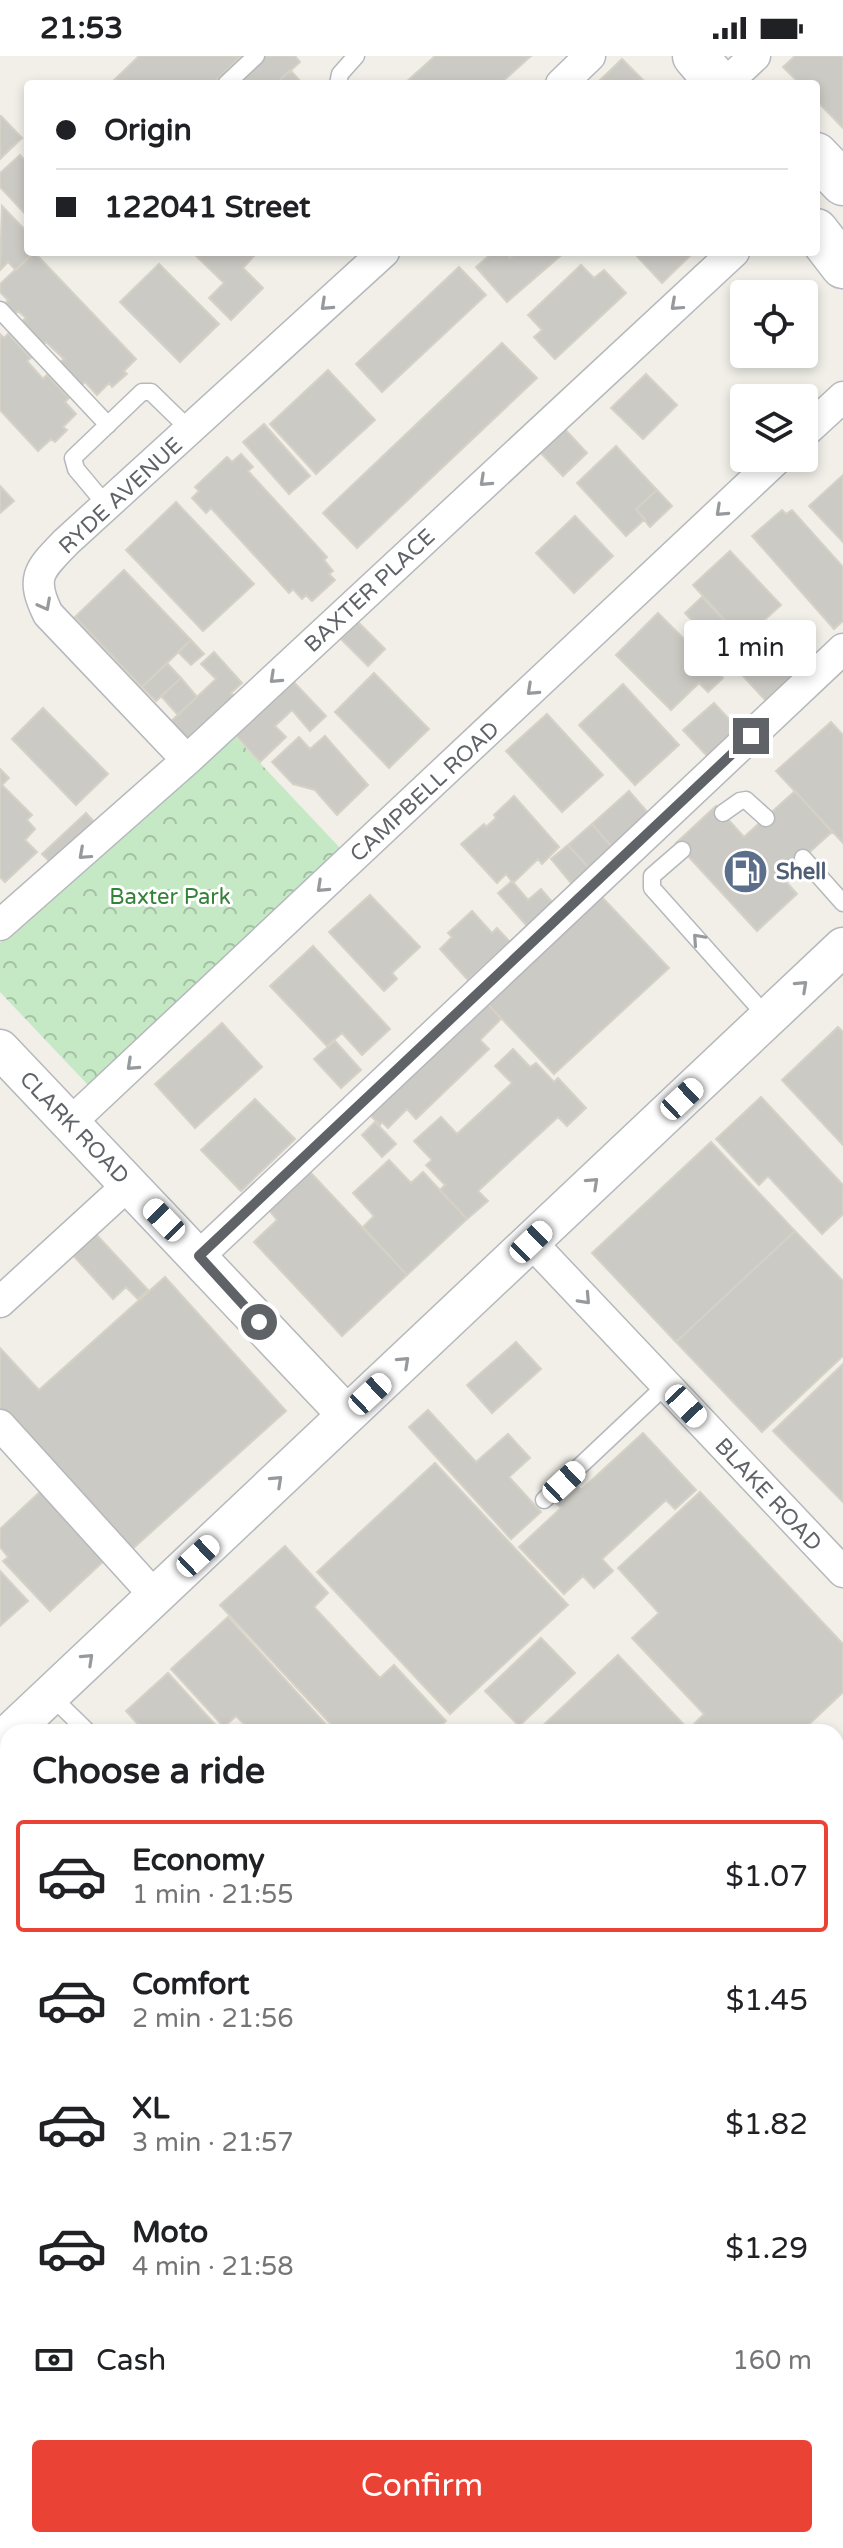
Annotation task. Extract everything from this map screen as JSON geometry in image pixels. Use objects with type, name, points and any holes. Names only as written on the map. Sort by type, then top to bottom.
[{"type":"main road","points":[[695,56],[716,80]]},
{"type":"main road","points":[[820,159],[843,183]]},
{"type":"main road","points":[[820,236],[843,266]]},
{"type":"street","points":[[565,80],[590,56]]},
{"type":"street","points":[[729,80],[755,56]]},
{"type":"street","name":"RYDE AVENUE","points":[[187,760],[48,614],[38,594],[37,578],[45,564],[380,256]]},
{"type":"street","name":"BAXTER PLACE","points":[[0,925],[187,760],[730,256]]},
{"type":"street","points":[[818,420],[843,397]]},
{"type":"street","name":"CAMPBELL ROAD","points":[[70,1123],[763,472]]},
{"type":"street","points":[[199,1256],[843,649]]},
{"type":"street","points":[[19,1724],[843,947]]},
{"type":"street","name":"CLARK ROAD","points":[[0,1049],[347,1415]]},
{"type":"street","points":[[0,1302],[129,1184]]},
{"type":"street","name":"BLAKE ROAD","points":[[531,1242],[843,1572]]},
{"type":"street","points":[[0,1425],[155,1596]]},
{"type":"lane","points":[[230,80],[256,56]]},
{"type":"lane","points":[[339,80],[340,74],[356,56]]},
{"type":"lane","points":[[0,310],[108,425]]},
{"type":"lane","points":[[107,506],[76,469],[73,458],[142,392],[151,392],[190,430]]},
{"type":"lane","points":[[723,813],[746,800],[766,818]]},
{"type":"lane","points":[[682,850],[652,876],[652,888],[768,1018]]},
{"type":"lane","points":[[803,858],[843,903]]},
{"type":"lane","points":[[544,1500],[666,1385]]},
{"type":"lane","points":[[50,1695],[80,1724]]},
{"type":"green space","name":"Baxter Park","points":[[228,729],[340,848],[88,1085],[0,992],[0,943]]},
{"type":"building","points":[[139,56],[241,56],[216,80],[114,80]]},
{"type":"building","points":[[266,56],[295,56],[300,62],[280,80],[241,80]]},
{"type":"building","points":[[435,56],[531,56],[504,80],[408,80]]},
{"type":"building","points":[[795,56],[843,56],[843,128],[820,104],[820,80],[796,80],[783,67]]},
{"type":"building","points":[[622,59],[643,80],[600,80]]},
{"type":"building","points":[[290,70],[299,80],[280,80]]},
{"type":"building","points":[[0,116],[22,138],[0,159]]},
{"type":"building","points":[[20,155],[24,160],[24,213],[0,187],[0,173]]},
{"type":"building","points":[[2,206],[24,229],[24,256],[30,256],[16,270],[8,262],[0,270]]},
{"type":"building","points":[[30,256],[38,256],[136,359],[124,371],[127,374],[112,387],[109,383],[97,395],[85,382],[81,386],[59,363],[64,359],[46,342],[43,345],[21,322],[26,318],[18,311],[14,315],[4,305],[8,300],[0,292],[0,284]]},
{"type":"building","points":[[196,256],[254,256],[243,268],[263,288],[231,320],[209,298],[224,283]]},
{"type":"building","points":[[488,256],[560,256],[507,302],[476,267]]},
{"type":"building","points":[[637,256],[690,256],[662,283]]},
{"type":"building","points":[[159,264],[219,324],[180,362],[120,302]]},
{"type":"building","points":[[581,265],[594,278],[604,270],[626,293],[555,359],[534,337],[542,330],[528,315]]},
{"type":"building","points":[[459,267],[486,295],[382,392],[356,364]]},
{"type":"building","points":[[0,334],[4,338],[8,334],[31,358],[27,361],[43,379],[47,375],[69,398],[65,402],[76,414],[63,427],[67,430],[55,442],[51,439],[38,451],[0,410]]},
{"type":"building","points":[[502,343],[537,378],[357,548],[323,513]]},
{"type":"building","points":[[328,370],[375,420],[316,474],[270,424]]},
{"type":"building","points":[[646,374],[677,405],[643,439],[611,408]]},
{"type":"building","points":[[264,424],[310,476],[289,494],[243,442]]},
{"type":"building","points":[[561,425],[587,453],[563,476],[536,448]]},
{"type":"building","points":[[616,446],[657,490],[636,509],[645,519],[626,536],[577,483]]},
{"type":"building","points":[[241,454],[253,467],[248,471],[327,557],[324,560],[333,571],[329,574],[335,580],[312,601],[306,595],[302,599],[293,589],[289,593],[211,508],[206,513],[192,498],[199,491],[195,487],[227,457],[232,462]]},
{"type":"building","points":[[843,475],[843,542],[809,506]]},
{"type":"building","points":[[0,486],[14,501],[0,513]]},
{"type":"building","points":[[657,490],[672,506],[650,527],[636,509]]},
{"type":"building","points":[[176,502],[254,584],[203,631],[126,550]]},
{"type":"building","points":[[782,510],[786,514],[792,510],[843,567],[843,621],[834,629],[752,536]]},
{"type":"building","points":[[575,516],[613,556],[574,593],[536,553]]},
{"type":"building","points":[[730,551],[781,605],[743,640],[693,585]]},
{"type":"building","points":[[124,570],[191,640],[142,687],[75,617]]},
{"type":"building","points":[[702,597],[746,644],[740,650],[760,671],[785,648],[805,669],[768,703],[685,613]]},
{"type":"building","points":[[658,613],[723,678],[708,692],[699,683],[671,710],[616,655]]},
{"type":"building","points":[[358,622],[385,649],[368,666],[341,639]]},
{"type":"building","points":[[191,640],[204,654],[191,665],[178,652]]},
{"type":"building","points":[[214,652],[242,683],[231,693],[235,697],[186,743],[168,724],[216,679],[201,664]]},
{"type":"building","points":[[167,663],[181,678],[156,701],[142,687]]},
{"type":"building","points":[[374,673],[429,729],[389,768],[335,712]]},
{"type":"building","points":[[289,677],[326,716],[310,731],[292,710],[275,726],[286,737],[260,762],[232,731]]},
{"type":"building","points":[[181,678],[197,697],[178,715],[161,696]]},
{"type":"building","points":[[623,684],[679,745],[635,785],[579,725]]},
{"type":"building","points":[[714,703],[739,730],[708,757],[683,730]]},
{"type":"building","points":[[43,708],[108,774],[76,805],[12,739]]},
{"type":"building","points":[[547,714],[603,775],[562,812],[506,751]]},
{"type":"building","points":[[831,722],[843,735],[843,843],[776,771]]},
{"type":"building","points":[[325,736],[368,785],[337,815],[315,790],[293,784],[272,762],[299,737],[310,749]]},
{"type":"building","points":[[0,769],[9,778],[2,785],[32,815],[27,820],[35,829],[25,840],[37,852],[5,882],[0,877]]},
{"type":"building","points":[[629,791],[649,814],[612,847],[592,824]]},
{"type":"building","points":[[795,791],[832,832],[782,877],[797,894],[757,931],[676,843],[716,806],[744,837]]},
{"type":"building","points":[[514,796],[559,847],[542,864],[538,859],[513,883],[506,874],[497,883],[461,844],[496,818],[494,815]]},
{"type":"building","points":[[86,813],[98,826],[55,867],[42,854]]},
{"type":"building","points":[[592,824],[612,847],[589,868],[568,845]]},
{"type":"building","points":[[568,845],[589,868],[571,883],[551,859]]},
{"type":"building","points":[[512,881],[528,900],[541,889],[553,903],[527,926],[498,893]]},
{"type":"building","points":[[599,894],[669,968],[554,1074],[485,1001]]},
{"type":"building","points":[[370,895],[420,947],[392,973],[397,979],[384,991],[329,932]]},
{"type":"building","points":[[472,911],[492,933],[497,928],[510,942],[468,980],[440,949],[452,937],[448,933]]},
{"type":"building","points":[[313,946],[390,1029],[362,1055],[342,1033],[327,1046],[270,986]]},
{"type":"building","points":[[488,1004],[501,1019],[480,1040],[489,1049],[416,1119],[407,1109],[388,1128],[382,1122],[380,1125],[370,1115]]},
{"type":"building","points":[[222,1023],[262,1067],[195,1128],[155,1084]]},
{"type":"building","points":[[838,1027],[843,1032],[843,1145],[782,1080]]},
{"type":"building","points":[[335,1041],[361,1070],[341,1088],[314,1059]]},
{"type":"building","points":[[513,1049],[530,1067],[536,1063],[554,1082],[558,1078],[586,1108],[567,1126],[558,1117],[478,1191],[488,1201],[467,1219],[440,1190],[445,1185],[426,1165],[432,1160],[414,1141],[441,1117],[457,1134],[512,1083],[495,1066]]},
{"type":"building","points":[[761,1097],[843,1185],[843,1214],[822,1234],[768,1176],[759,1185],[716,1139]]},
{"type":"building","points":[[255,1099],[295,1139],[241,1191],[201,1150]]},
{"type":"building","points":[[375,1122],[396,1144],[382,1157],[362,1135]]},
{"type":"building","points":[[711,1142],[795,1231],[676,1342],[592,1253]]},
{"type":"building","points":[[389,1160],[411,1183],[423,1172],[467,1219],[407,1275],[363,1227],[374,1216],[353,1193]]},
{"type":"building","points":[[310,1172],[407,1275],[342,1336],[254,1242],[277,1220],[269,1210]]},
{"type":"building","points":[[93,1231],[148,1290],[138,1299],[126,1287],[113,1299],[70,1252]]},
{"type":"building","points":[[795,1231],[843,1281],[843,1356],[762,1432],[676,1342]]},
{"type":"building","points":[[165,1277],[286,1411],[129,1552],[0,1410],[0,1348],[39,1390]]},
{"type":"building","points":[[516,1342],[541,1369],[492,1413],[467,1385]]},
{"type":"building","points":[[843,1364],[843,1502],[773,1431]]},
{"type":"building","points":[[428,1410],[476,1462],[508,1434],[530,1458],[509,1477],[541,1512],[511,1539],[409,1427]]},
{"type":"building","points":[[643,1433],[696,1490],[675,1509],[666,1500],[602,1559],[613,1571],[594,1588],[583,1576],[564,1594],[519,1547],[561,1508],[550,1497],[570,1478],[581,1490]]},
{"type":"building","points":[[435,1463],[568,1605],[450,1714],[317,1572]]},
{"type":"building","points":[[41,1491],[106,1559],[50,1611],[3,1561],[8,1557],[0,1547],[0,1529]]},
{"type":"building","points":[[700,1492],[843,1644],[843,1692],[809,1724],[694,1724],[704,1714],[632,1638],[659,1613],[618,1568]]},
{"type":"building","points":[[285,1546],[328,1593],[314,1607],[380,1678],[394,1665],[446,1721],[443,1724],[331,1724],[220,1605]]},
{"type":"building","points":[[0,1571],[28,1601],[0,1626]]},
{"type":"building","points":[[228,1617],[326,1724],[244,1724],[236,1716],[227,1724],[221,1724],[171,1669]]},
{"type":"building","points":[[541,1638],[575,1673],[521,1724],[517,1724],[485,1691]]},
{"type":"building","points":[[618,1655],[683,1724],[545,1724]]},
{"type":"building","points":[[168,1673],[215,1724],[138,1724],[126,1711]]},
{"type":"place","name":"Shell","points":[[745,871]]},
{"type":"route","points":[[259,1322],[199,1256],[751,736]]}]
